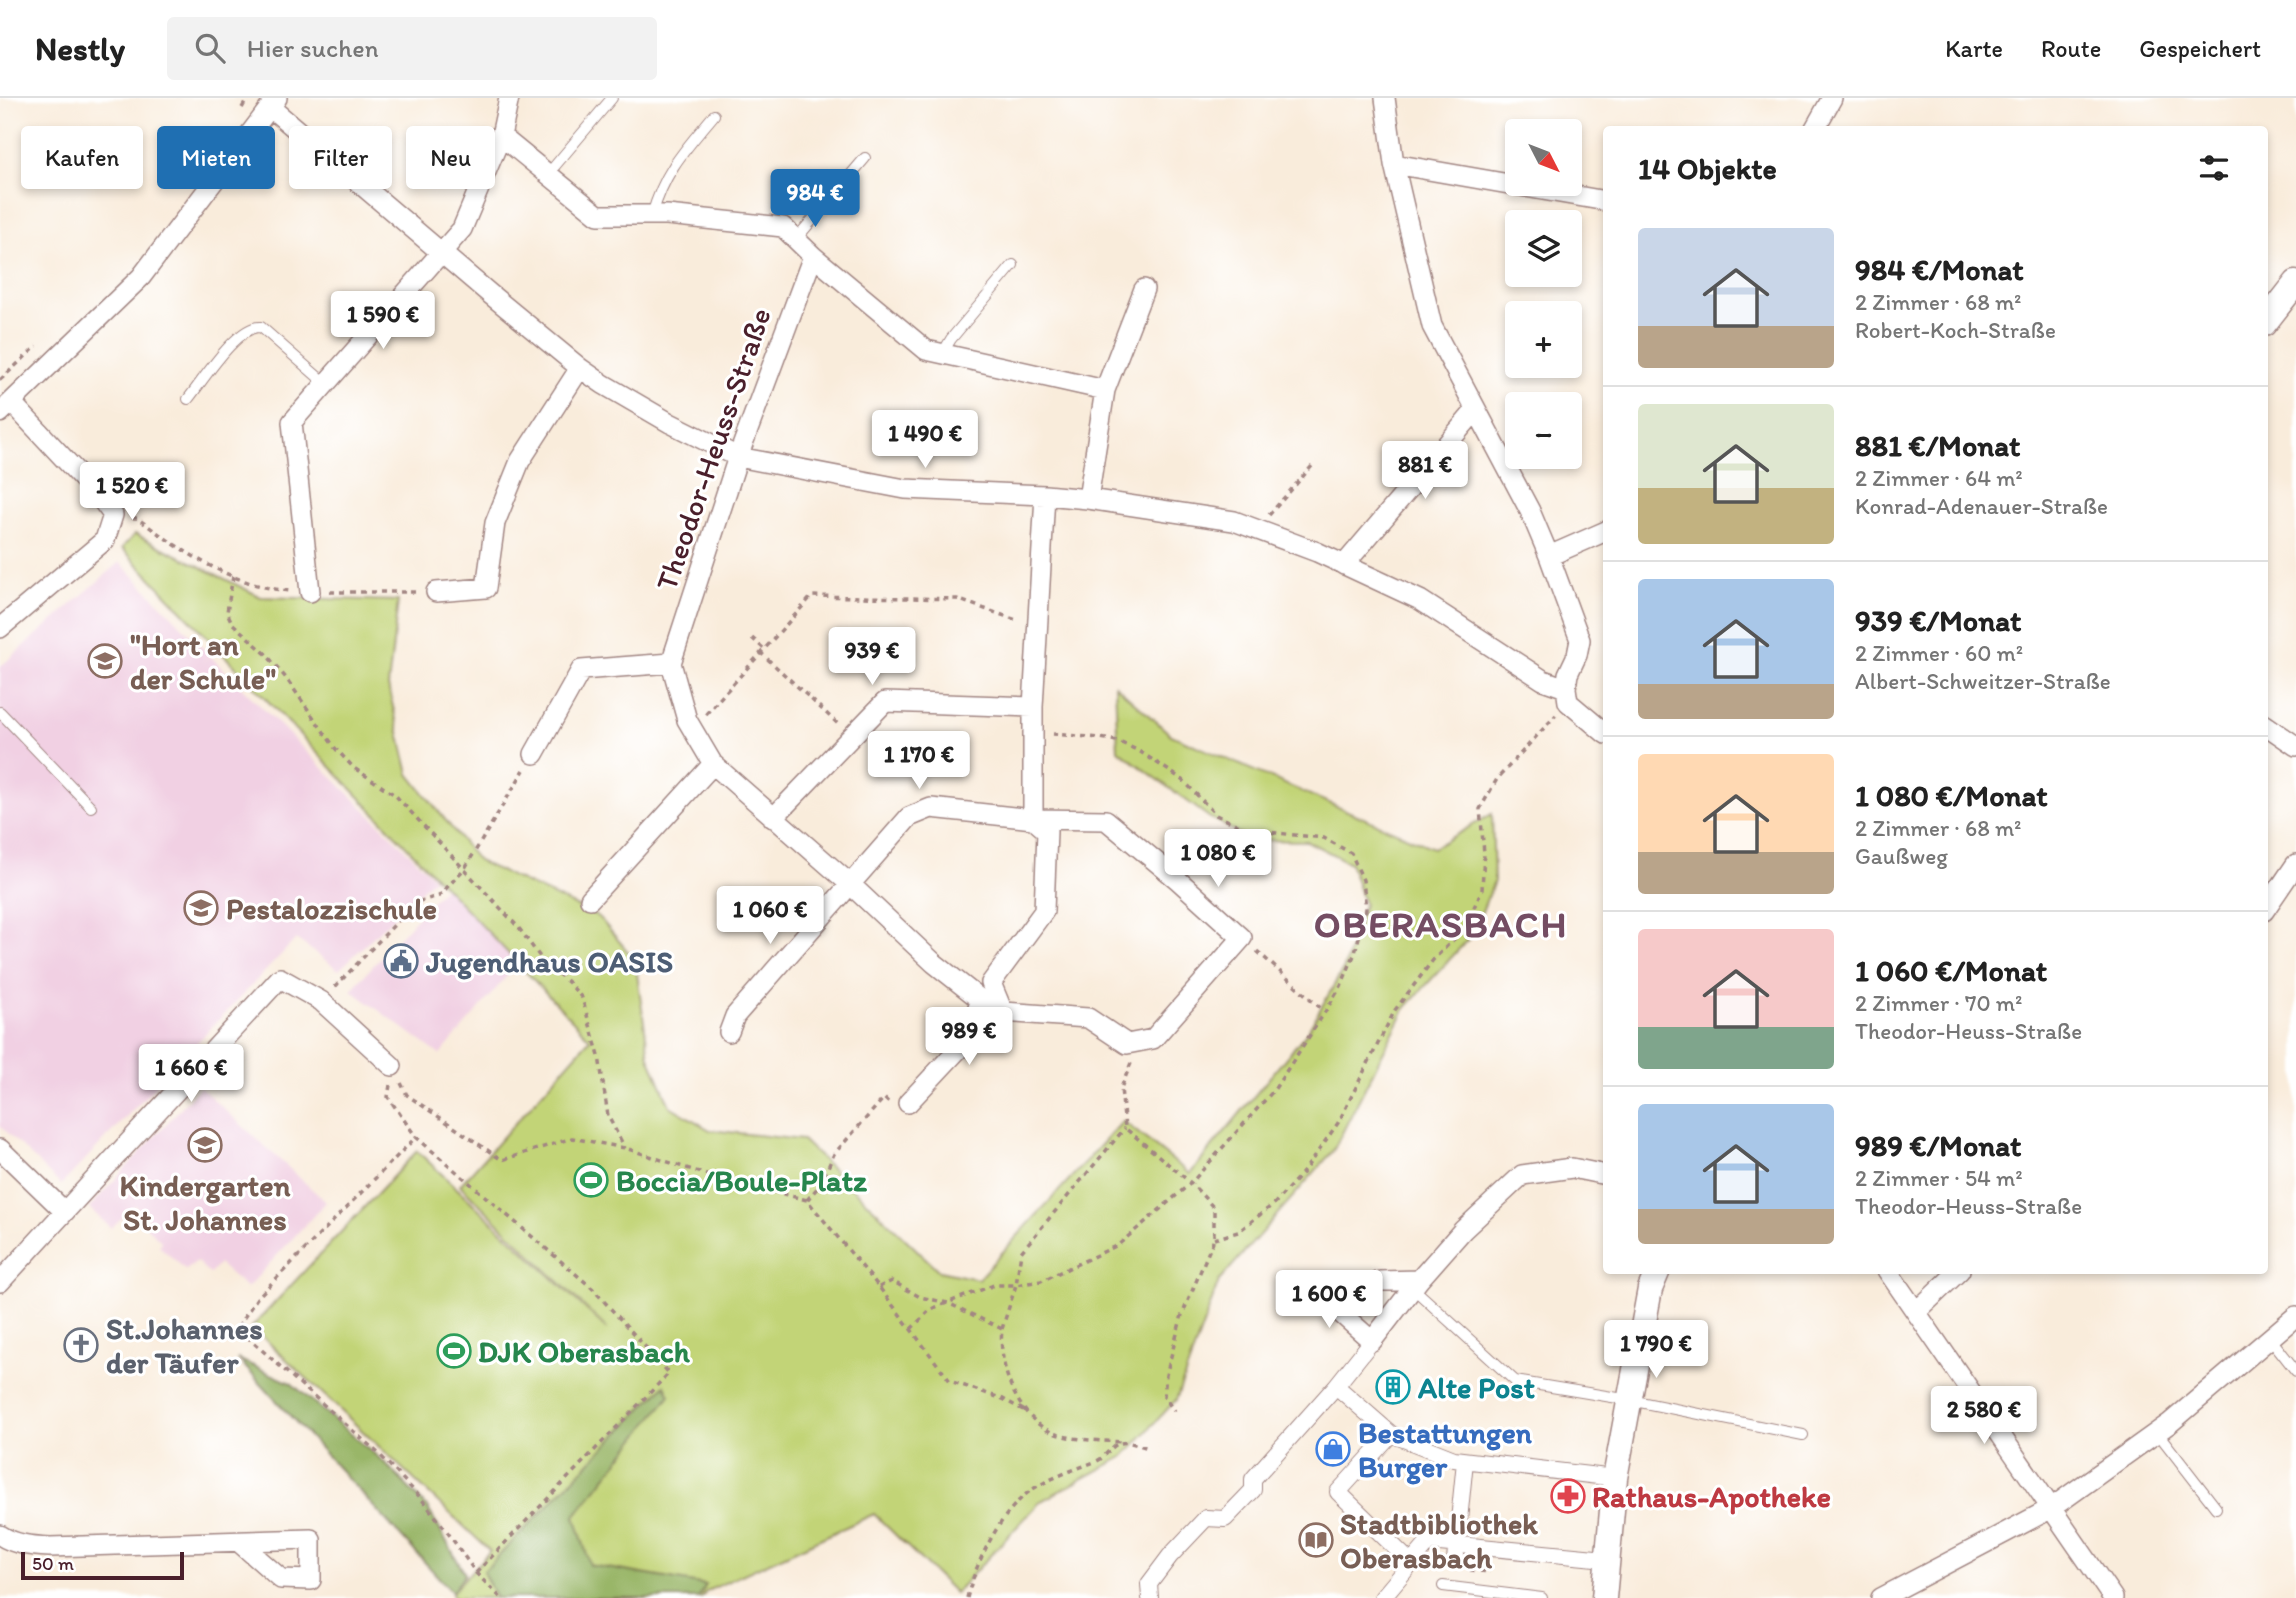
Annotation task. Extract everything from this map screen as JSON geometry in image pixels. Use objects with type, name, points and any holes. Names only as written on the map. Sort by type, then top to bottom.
[{"type":"street","points":[[310,592],[292,422],[462,229],[500,136],[509,98]]},
{"type":"street","points":[[1385,98],[1394,164],[1432,326],[1530,511],[1580,640],[1577,656],[1568,674],[1567,695]]},
{"type":"street","points":[[1816,126],[1832,98]]},
{"type":"street","points":[[0,628],[104,540],[113,515],[99,496],[6,408],[141,277],[274,103],[490,294],[580,368],[670,423],[738,457],[905,489],[1088,499],[1234,522],[1344,565],[1420,600],[1567,695],[1603,731]]},
{"type":"street","points":[[500,136],[598,215],[652,215],[783,227],[813,256],[926,350],[1105,390]]},
{"type":"street","points":[[1394,164],[1603,200]]},
{"type":"street","name":"Theodor-Heuss-Straße","points":[[671,663],[738,457],[813,256]]},
{"type":"street","points":[[2268,319],[2296,283]]},
{"type":"street","points":[[1088,499],[1105,390],[1144,289]]},
{"type":"street","points":[[436,592],[486,588],[495,523],[520,461],[580,368]]},
{"type":"street","points":[[1344,565],[1475,411]]},
{"type":"street","points":[[1003,1012],[991,983],[1044,911],[1047,831],[1033,819],[1033,707],[1045,495]]},
{"type":"street","points":[[1549,556],[1603,532]]},
{"type":"street","points":[[534,754],[581,670],[671,663],[687,720],[713,764],[850,884],[934,963],[981,1000],[1003,1012],[1088,1018],[1127,1044],[1153,1039],[1242,938],[1106,820],[1033,819],[931,808],[909,817],[850,884],[735,1016],[729,1032]]},
{"type":"street","points":[[773,818],[885,702],[1033,707]]},
{"type":"street","points":[[2268,727],[2296,746]]},
{"type":"street","points":[[590,899],[713,764]]},
{"type":"street","points":[[2268,905],[2296,864]]},
{"type":"street","points":[[0,1282],[281,978],[321,1001],[392,1066]]},
{"type":"street","points":[[908,1104],[966,1041],[981,1000]]},
{"type":"street","points":[[0,1149],[64,1211]]},
{"type":"street","points":[[1150,1598],[1149,1584],[1170,1556],[1206,1518],[1226,1519],[1253,1490],[1253,1479],[1336,1386],[1416,1284],[1463,1230],[1522,1175],[1572,1168],[1603,1174]]},
{"type":"street","points":[[1604,1598],[1615,1478],[1650,1289],[1656,1274]]},
{"type":"street","points":[[1890,1274],[2113,1598]]},
{"type":"street","points":[[1917,1311],[1956,1274]]},
{"type":"street","points":[[1372,1341],[1336,1309],[1380,1281],[1416,1284]]},
{"type":"street","points":[[1881,1598],[2050,1509],[2157,1432],[2296,1316]]},
{"type":"street","points":[[1336,1386],[1391,1434],[1454,1459],[1615,1478]]},
{"type":"street","points":[[1391,1434],[1339,1492],[1411,1563]]},
{"type":"street","points":[[1460,1558],[1465,1461]]},
{"type":"street","points":[[0,1535],[27,1546],[50,1547],[239,1542]]},
{"type":"street","points":[[1382,1598],[1429,1542],[1460,1558],[1606,1559]]},
{"type":"lane","points":[[548,174],[612,98]]},
{"type":"lane","points":[[652,215],[671,167],[714,115]]},
{"type":"lane","points":[[796,239],[865,159]]},
{"type":"lane","points":[[942,354],[951,339],[1013,265]]},
{"type":"lane","points":[[188,399],[238,336],[255,326],[261,327],[326,384]]},
{"type":"lane","points":[[0,712],[91,807]]},
{"type":"lane","points":[[1416,1284],[1515,1381],[1629,1400],[1803,1436]]},
{"type":"lane","points":[[2270,1338],[2296,1371]]},
{"type":"lane","points":[[2157,1432],[2216,1508]]},
{"type":"lane","points":[[1443,1586],[1542,1598]]},
{"type":"path","points":[[241,108],[248,98]]},
{"type":"path","points":[[0,380],[41,342]]},
{"type":"path","points":[[1256,529],[1313,465]]},
{"type":"path","points":[[113,515],[137,518],[178,549],[269,590],[436,592]]},
{"type":"path","points":[[233,576],[228,612],[232,624],[266,654],[286,678],[335,748],[354,768],[395,794],[465,867],[518,927],[543,961],[582,998],[600,1056],[608,1116],[625,1148]]},
{"type":"path","points":[[693,730],[812,596],[948,598],[974,604],[1016,621],[1039,622]]},
{"type":"path","points":[[752,638],[851,737]]},
{"type":"path","points":[[1214,1239],[1238,1232],[1275,1203],[1304,1171],[1338,1123],[1395,1010],[1433,960],[1464,929],[1482,890],[1485,853],[1480,808],[1497,779],[1567,695]]},
{"type":"path","points":[[321,1001],[416,902],[439,895],[465,867],[534,754]]},
{"type":"path","points":[[1242,938],[1325,1012]]},
{"type":"path","points":[[1127,1044],[1132,1059],[1121,1088],[1125,1128],[1191,1183],[1214,1208],[1214,1239],[1182,1315],[1171,1352],[1164,1396],[1174,1411]]},
{"type":"path","points":[[392,1066],[407,1095],[502,1160],[572,1138],[625,1148],[708,1175],[807,1200],[879,1287],[950,1381],[1003,1399],[1025,1411],[1050,1432],[1149,1448]]},
{"type":"path","points":[[392,1066],[388,1097],[416,1138],[592,1288],[669,1373],[476,1573]]},
{"type":"path","points":[[807,1200],[820,1185],[834,1154],[884,1098],[899,1111],[908,1104]]},
{"type":"path","points":[[1025,1411],[1006,1373],[1000,1346],[1002,1329],[1016,1285],[1021,1252],[1125,1128]]},
{"type":"path","points":[[416,1138],[257,1298],[237,1328],[378,1453],[420,1497],[476,1573],[501,1598]]},
{"type":"path","points":[[879,1287],[892,1281],[920,1297],[948,1303],[1002,1329]]},
{"type":"path","points":[[911,1329],[931,1309],[995,1285],[1041,1281]]},
{"type":"path","points":[[967,1598],[973,1575],[986,1546],[1018,1501],[1034,1488],[1105,1458],[1114,1446],[1124,1442]]},
{"type":"path","points":[[1460,1558],[1490,1572]]},
{"type":"shaded area","name":"Pestalozzischule","points":[[120,562],[210,655],[202,663],[210,656],[434,878],[339,970],[296,939],[61,1185],[0,1126],[0,667]]},
{"type":"shaded area","points":[[451,880],[523,957],[440,1055],[351,990]]},
{"type":"shaded area","name":"Kindergarten St. Johannes","points":[[200,1087],[326,1202],[247,1288],[219,1264],[210,1274],[197,1262],[186,1270],[159,1246],[162,1242],[145,1225],[149,1220],[135,1205],[111,1228],[89,1208]]},
{"type":"green space","points":[[135,534],[261,597],[398,601],[388,686],[409,774],[478,861],[598,916],[635,960],[649,1057],[670,1106],[710,1130],[802,1140],[939,1271],[978,1279],[1123,1121],[1190,1174],[1307,1032],[1344,968],[1364,904],[1350,863],[1307,841],[1251,840],[1210,818],[1118,750],[1115,685],[1171,735],[1433,848],[1492,814],[1494,881],[1473,934],[1406,1007],[1333,1151],[1219,1281],[1176,1400],[1123,1457],[1041,1501],[955,1593],[874,1514],[707,1591],[701,1598],[453,1598],[452,1592],[490,1551],[252,1327],[417,1151],[607,1329],[460,1185],[590,1039],[122,548]]},
{"type":"green space","points":[[238,1359],[291,1383],[385,1463],[427,1507],[465,1574],[452,1592]]},
{"type":"green space","points":[[665,1385],[670,1395],[575,1516],[590,1565],[706,1585],[698,1598],[496,1598],[483,1572]]},
{"type":"place","name":"\"Hort an der Schule\"","points":[[105,661]]},
{"type":"place","name":"Pestalozzischule","points":[[201,908]]},
{"type":"place","name":"Jugendhaus OASIS","points":[[401,961]]},
{"type":"place","name":"Kindergarten St. Johannes","points":[[205,1145]]},
{"type":"place","name":"Boccia/Boule-Platz","points":[[591,1180]]},
{"type":"place","name":"St.Johannes der Täufer","points":[[81,1345]]},
{"type":"place","name":"DJK Oberasbach","points":[[454,1351]]},
{"type":"place","name":"Alte Post","points":[[1393,1387]]},
{"type":"place","name":"Bestattungen Burger","points":[[1333,1449]]},
{"type":"place","name":"Rathaus-Apotheke","points":[[1568,1496]]},
{"type":"place","name":"Stadtbibliothek Oberasbach","points":[[1316,1540]]},
{"type":"district","name":"OBERASBACH","points":[[1441,924]]}]
